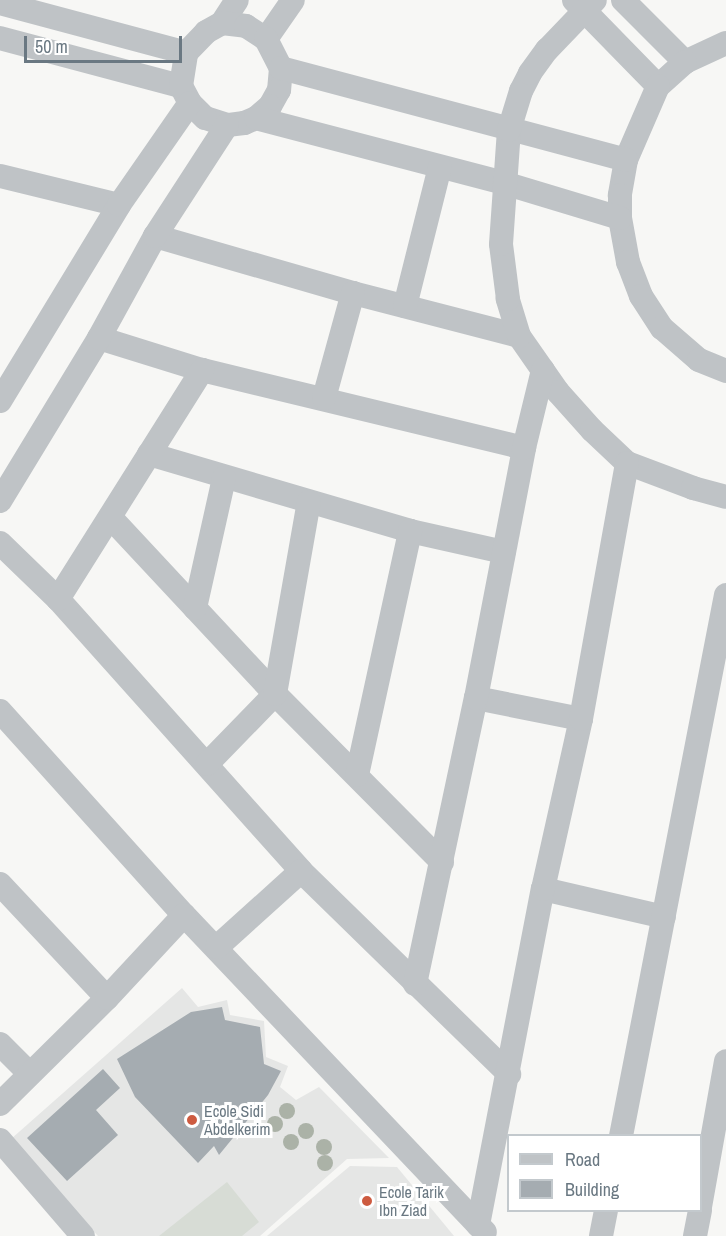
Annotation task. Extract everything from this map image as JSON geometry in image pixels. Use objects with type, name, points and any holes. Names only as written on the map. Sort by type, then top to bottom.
[{"type":"street","points":[[0,401],[185,94],[186,53],[206,32],[222,23],[237,0]]},
{"type":"street","points":[[266,39],[293,0]]},
{"type":"street","points":[[623,0],[685,62]]},
{"type":"street","points":[[0,3],[50,8],[186,53]]},
{"type":"street","points":[[658,86],[585,4],[530,73],[521,91],[509,129],[501,244],[508,299],[519,336],[558,392],[592,430],[627,463],[693,488],[726,497]]},
{"type":"street","points":[[42,48],[50,8]]},
{"type":"street","points":[[0,38],[42,48],[185,94],[205,118],[227,125],[256,118],[270,106],[279,90],[281,68],[266,39],[246,26],[222,23]]},
{"type":"street","points":[[726,43],[685,62],[658,86],[626,160],[620,195],[620,218],[628,262],[641,296],[662,328],[699,360],[726,371]]},
{"type":"street","points":[[281,68],[626,160]]},
{"type":"street","points":[[256,118],[504,183],[620,218]]},
{"type":"street","points":[[0,501],[99,338],[155,236],[227,125]]},
{"type":"street","points":[[405,306],[440,166]]},
{"type":"street","points":[[2,181],[118,205]]},
{"type":"street","points":[[155,236],[352,293],[519,336]]},
{"type":"street","points":[[324,398],[352,293]]},
{"type":"street","points":[[99,338],[202,370],[524,448]]},
{"type":"street","points":[[58,599],[202,370]]},
{"type":"street","points":[[415,984],[476,698],[524,448],[543,370]]},
{"type":"street","points":[[149,454],[410,531],[504,552]]},
{"type":"street","points":[[483,1230],[508,1074],[543,889],[581,719],[627,463]]},
{"type":"street","points":[[195,608],[224,478]]},
{"type":"street","points":[[207,764],[275,694],[309,502]]},
{"type":"street","points":[[111,518],[275,694],[442,862]]},
{"type":"street","points":[[357,775],[410,531]]},
{"type":"street","points":[[0,543],[58,599],[301,871],[508,1074]]},
{"type":"street","points":[[621,1134],[726,595]]},
{"type":"street","points":[[476,698],[581,719]]},
{"type":"street","points":[[0,711],[184,915],[217,947],[483,1230]]},
{"type":"street","points":[[217,947],[301,871]]},
{"type":"street","points":[[0,884],[107,998]]},
{"type":"street","points":[[543,889],[664,916]]},
{"type":"street","points":[[0,1104],[107,998],[184,915]]},
{"type":"street","points":[[0,1044],[30,1074]]},
{"type":"street","points":[[702,1198],[726,1061]]},
{"type":"street","points":[[0,1140],[83,1236]]},
{"type":"street","points":[[602,1236],[606,1212]]},
{"type":"street","points":[[695,1236],[699,1212]]},
{"type":"shaded area","name":"Ecole Sidi Abdelkerim","points":[[182,988],[198,1007],[227,1000],[230,1015],[264,1021],[266,1057],[288,1066],[280,1087],[296,1100],[319,1087],[389,1158],[347,1159],[260,1236],[98,1236],[11,1139]]},
{"type":"shaded area","name":"Ecole Tarik Ibn Ziad","points":[[350,1166],[397,1167],[454,1236],[267,1236]]},
{"type":"shaded area","points":[[227,1182],[259,1222],[242,1236],[159,1236]]},
{"type":"building","points":[[222,1007],[225,1020],[260,1027],[264,1064],[281,1071],[268,1095],[219,1155],[214,1146],[198,1163],[135,1097],[117,1059],[191,1012]]},
{"type":"building","points":[[103,1069],[120,1088],[96,1110],[118,1135],[67,1181],[27,1138]]},
{"type":"place","name":"Ecole Sidi Abdelkerim","points":[[192,1120]]},
{"type":"place","name":"Ecole Tarik Ibn Ziad","points":[[367,1201]]}]
